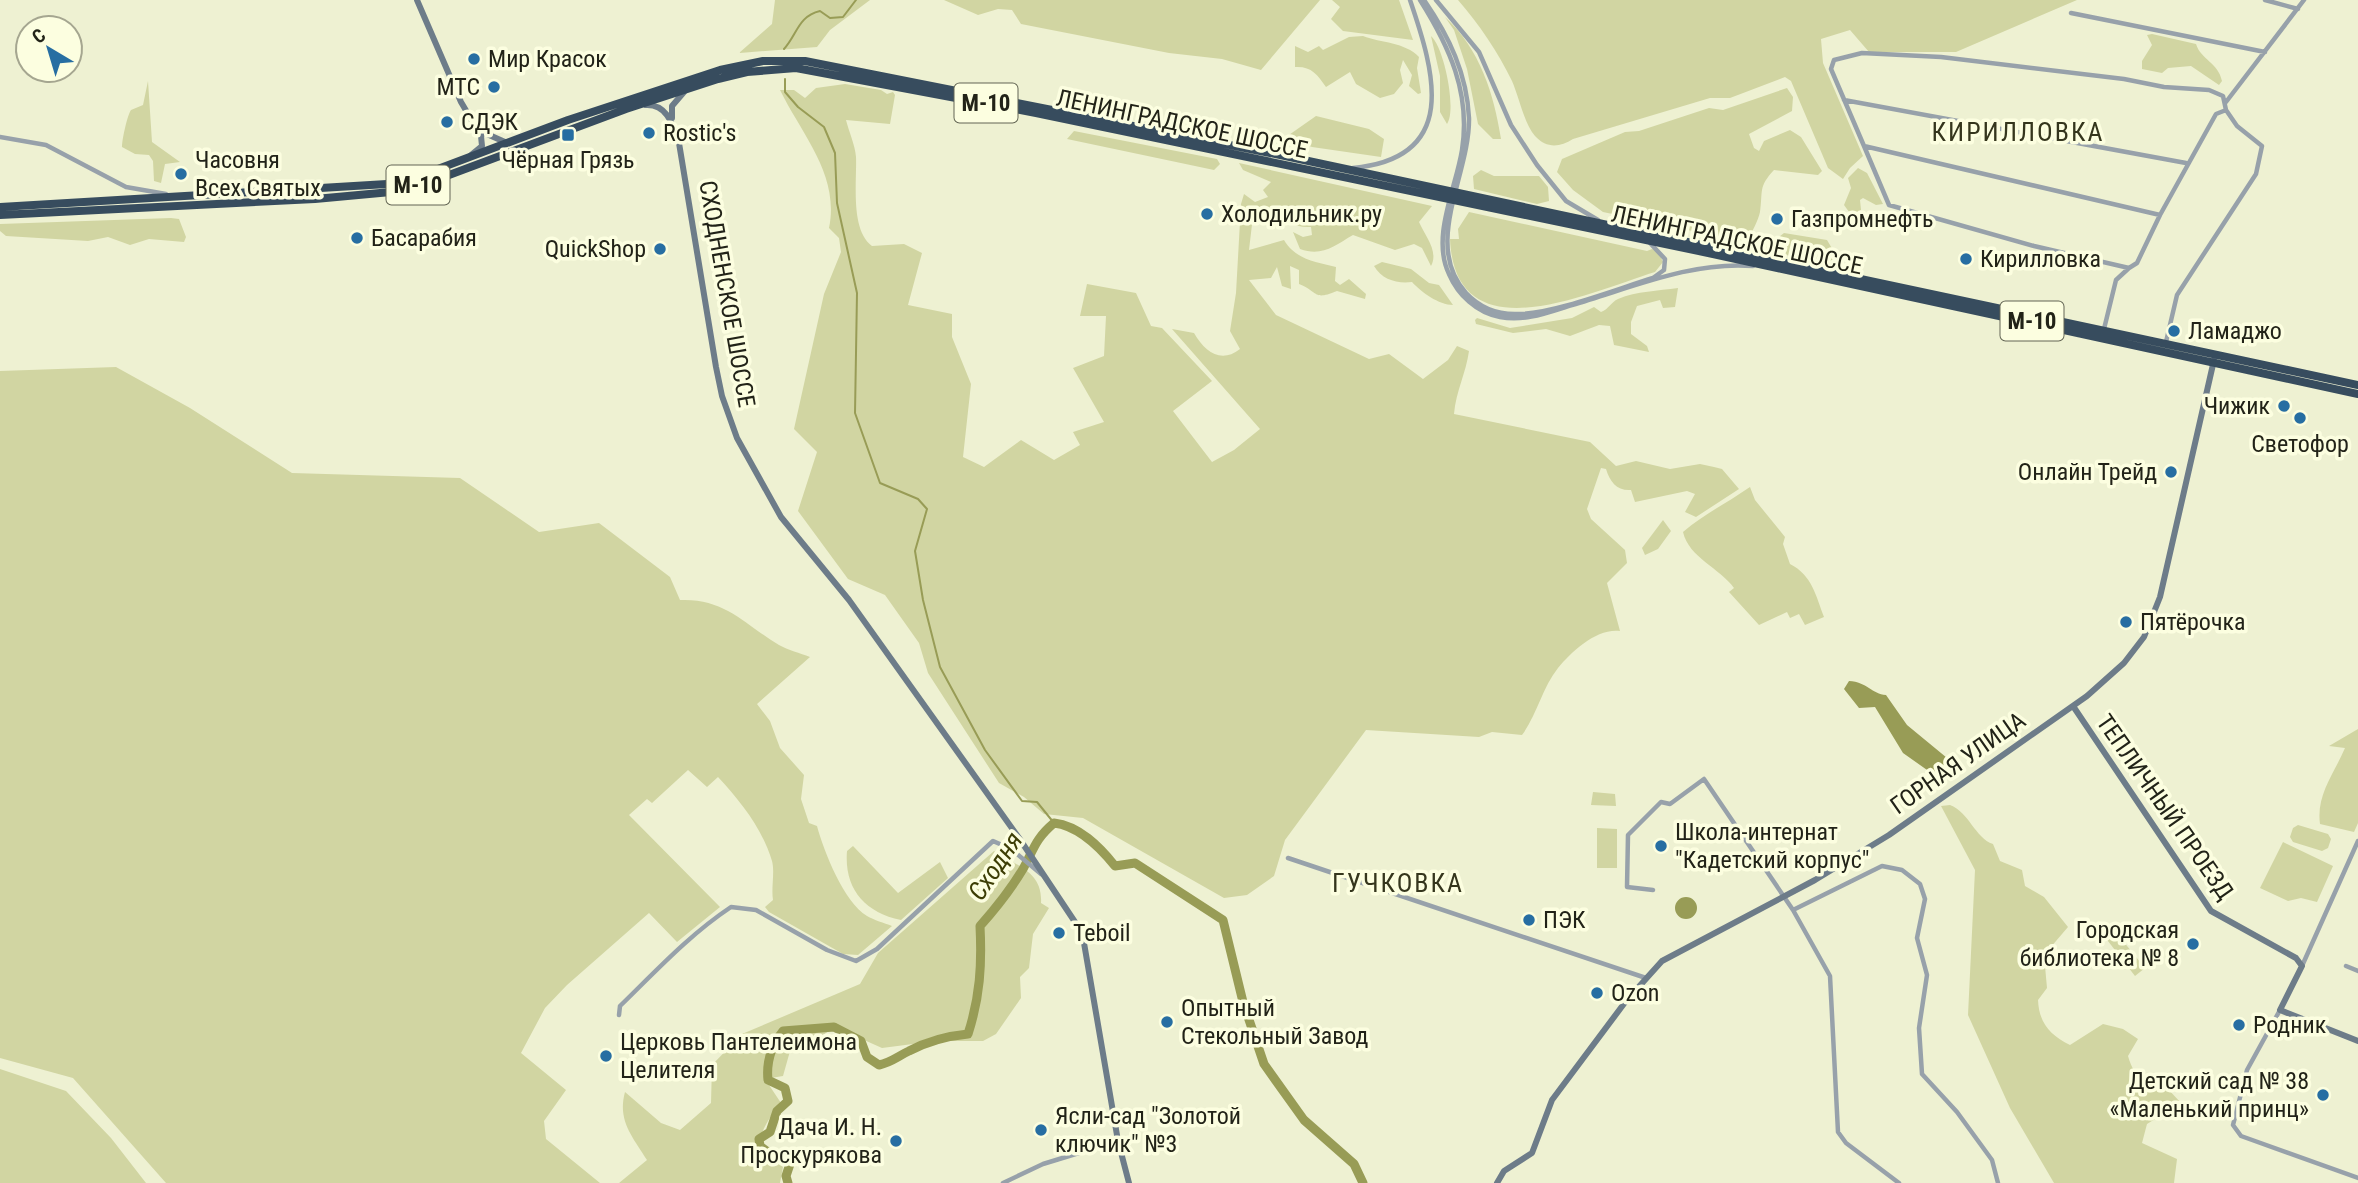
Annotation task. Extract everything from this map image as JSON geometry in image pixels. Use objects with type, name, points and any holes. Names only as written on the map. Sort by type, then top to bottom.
[{"type":"highway","name":"ЛЕНИНГРАДСКОЕ ШОССЕ","points":[[0,206],[387,184],[422,175],[506,142],[720,70],[785,60],[883,74],[1344,169],[2358,385]]},
{"type":"highway","name":"ЛЕНИНГРАДСКОЕ ШОССЕ","points":[[0,215],[314,199],[391,192],[433,181],[637,105],[688,89],[738,74],[796,68],[836,73],[1643,239],[2214,360],[2358,394]]},
{"type":"street","points":[[416,0],[461,102],[479,130],[482,146],[466,158]]},
{"type":"street","points":[[1344,169],[1381,165],[1391,161],[1411,147],[1426,127],[1433,106],[1432,76],[1410,0]]},
{"type":"street","points":[[1422,0],[1448,48],[1457,75],[1464,124],[1459,173],[1443,255],[1458,291],[1481,311],[1500,318],[1532,317],[1696,268],[1745,265],[1775,268]]},
{"type":"street","points":[[1436,0],[1479,52],[1511,125],[1547,178],[1572,206],[1605,223]]},
{"type":"street","points":[[2265,0],[2298,9]]},
{"type":"street","points":[[2226,103],[2304,0]]},
{"type":"street","points":[[2071,13],[2265,52]]},
{"type":"street","points":[[2129,268],[2034,246],[1889,205],[1831,69],[1834,60],[1862,53],[1941,57],[2124,79],[2164,87],[2209,90],[2223,96],[2226,110],[2238,125],[2262,146],[2256,174],[2177,295],[2166,342]]},
{"type":"street","points":[[673,127],[672,106],[688,89]]},
{"type":"street","points":[[1844,100],[2186,163]]},
{"type":"street","name":"СХОДНЕНСКОЕ ШОССЕ","points":[[637,105],[652,104],[662,108],[673,127],[683,157],[716,367],[729,420],[765,493],[849,600],[1019,838],[1034,866],[1048,880],[1069,912],[1084,943],[1118,1141],[1129,1183]]},
{"type":"street","points":[[2104,330],[2116,280],[2137,263],[2186,163],[2216,114],[2226,110]]},
{"type":"street","points":[[479,130],[506,142]]},
{"type":"street","points":[[0,137],[46,145],[126,187],[186,197]]},
{"type":"street","points":[[1864,146],[2161,215]]},
{"type":"street","points":[[1446,232],[1448,258],[1462,289],[1476,303],[1508,314],[1532,313],[1653,278],[1664,270],[1665,259],[1658,248],[1643,239]]},
{"type":"street","name":"ГОРНАЯ УЛИЦА","points":[[1497,1183],[1504,1171],[1532,1153],[1552,1100],[1646,978],[1670,955],[1782,897],[1889,835],[2073,706],[2124,663],[2153,618],[2214,360]]},
{"type":"street","name":"ТЕПЛИЧНЫЙ ПРОЕЗД","points":[[2073,706],[2211,911],[2296,958],[2302,966]]},
{"type":"street","points":[[1653,890],[1627,887],[1628,835],[1661,802],[1670,804],[1704,779],[1793,910],[1830,976],[1838,1132],[1846,1143],[1899,1183]]},
{"type":"street","points":[[619,1015],[620,1006],[671,955],[701,927],[731,907],[756,910],[827,950],[856,961],[877,949],[993,841],[1034,866]]},
{"type":"street","points":[[2358,841],[2302,966],[2248,1070],[2233,1125],[2241,1136],[2358,1178]]},
{"type":"street","points":[[1288,858],[1646,978]]},
{"type":"street","points":[[1793,910],[1882,866],[1902,870],[1920,884],[1925,899],[1917,938],[1927,975],[1919,1028],[1922,1074],[1957,1112],[1992,1160],[1998,1183]]},
{"type":"street","points":[[2346,966],[2358,971]]},
{"type":"street","points":[[2280,1010],[2358,1041]]},
{"type":"street","points":[[1003,1183],[1043,1164],[1118,1141]]},
{"type":"shaded area","points":[[775,0],[870,0],[830,30],[817,47],[739,53],[772,24]]},
{"type":"shaded area","points":[[944,0],[1320,0],[1261,70],[1222,59],[1169,53],[1021,24],[1012,10],[998,9],[978,15]]},
{"type":"shaded area","points":[[1332,0],[1399,0],[1413,40],[1343,31],[1331,19],[1340,7]]},
{"type":"shaded area","points":[[1458,0],[2077,0],[1956,52],[1869,52],[1850,30],[1821,39],[1823,63],[1863,156],[1843,179],[1828,168],[1791,81],[1785,77],[1730,98],[1710,98],[1563,144],[1544,143],[1535,136],[1528,124],[1512,81],[1494,49]]},
{"type":"shaded area","points":[[1445,17],[1468,43],[1484,73],[1501,139],[1493,139],[1478,124],[1467,69],[1454,30]]},
{"type":"shaded area","points":[[2147,35],[2196,44],[2217,69],[2222,81],[2219,85],[2191,66],[2168,68],[2162,73],[2142,69],[2142,61],[2152,45]]},
{"type":"shaded area","points":[[1363,36],[1407,48],[1419,57],[1417,68],[1421,93],[1418,94],[1409,86],[1412,75],[1403,60],[1400,70],[1403,83],[1394,94],[1380,98],[1356,84],[1350,72],[1326,87],[1313,72],[1295,67],[1295,46],[1308,52],[1319,46],[1323,50],[1349,37]]},
{"type":"shaded area","points":[[1431,36],[1440,52],[1448,79],[1451,106],[1447,124],[1440,112],[1440,76]]},
{"type":"shaded area","points":[[148,81],[152,142],[180,162],[165,164],[161,183],[154,181],[153,161],[149,155],[135,154],[122,147],[129,113],[143,105]]},
{"type":"shaded area","points":[[845,84],[881,90],[887,94],[893,92],[895,95],[890,124],[846,120],[856,157],[860,229],[872,246],[904,244],[922,253],[908,305],[952,314],[952,337],[971,384],[963,457],[984,467],[1021,440],[1054,460],[1080,445],[1073,432],[1104,422],[1073,368],[1104,356],[1106,316],[1080,316],[1087,284],[1136,293],[1151,326],[1162,328],[1212,381],[1173,411],[1212,462],[1234,450],[1260,429],[1172,329],[1194,333],[1203,346],[1220,356],[1240,349],[1230,331],[1236,293],[1241,204],[1244,194],[1255,202],[1268,197],[1263,190],[1271,182],[1243,170],[1239,163],[1432,206],[1419,222],[1432,249],[1431,266],[1422,248],[1414,244],[1395,250],[1353,235],[1321,251],[1300,249],[1293,232],[1303,237],[1312,235],[1311,227],[1297,225],[1279,212],[1253,216],[1249,250],[1284,240],[1300,256],[1336,267],[1335,281],[1340,285],[1349,279],[1366,294],[1365,299],[1337,291],[1324,295],[1316,294],[1299,284],[1299,270],[1290,266],[1291,289],[1282,286],[1277,267],[1271,278],[1249,280],[1276,315],[1369,359],[1389,354],[1423,379],[1448,360],[1457,346],[1469,351],[1454,414],[1590,442],[1616,466],[1636,461],[1670,469],[1700,464],[1722,469],[1739,489],[1696,517],[1685,512],[1695,494],[1687,491],[1635,502],[1631,490],[1618,487],[1612,482],[1606,469],[1601,468],[1587,509],[1591,519],[1625,550],[1627,563],[1607,583],[1620,631],[1594,637],[1564,661],[1552,676],[1522,735],[1492,732],[1479,737],[1366,730],[1285,840],[1274,876],[1247,895],[1224,898],[1083,818],[1044,814],[1024,797],[999,783],[928,673],[919,643],[885,595],[848,579],[798,511],[817,452],[794,429],[824,294],[841,252],[839,238],[829,228],[831,209],[824,173],[780,90],[794,90],[805,98],[816,88]]},
{"type":"shaded area","points":[[1787,88],[1793,97],[1792,111],[1749,134],[1754,148],[1759,151],[1764,141],[1790,130],[1801,137],[1822,171],[1818,175],[1774,170],[1763,185],[1760,212],[1749,239],[1735,240],[1603,212],[1573,190],[1557,172],[1562,159],[1625,132],[1639,131],[1709,108],[1723,110]]},
{"type":"shaded area","points":[[1316,116],[1369,129],[1384,139],[1381,157],[1312,147],[1286,137]]},
{"type":"shaded area","points":[[1074,131],[1217,159],[1220,164],[1214,170],[1067,139]]},
{"type":"shaded area","points":[[1858,168],[1867,173],[1883,204],[1876,205],[1863,198],[1860,200],[1861,210],[1852,216],[1844,205],[1851,188],[1848,178]]},
{"type":"shaded area","points":[[1481,170],[1494,176],[1539,176],[1548,187],[1549,201],[1537,204],[1474,189],[1473,176]]},
{"type":"shaded area","points":[[1469,212],[1647,251],[1652,249],[1658,251],[1663,262],[1655,272],[1596,292],[1530,307],[1500,307],[1475,297],[1458,275],[1450,239],[1459,239],[1458,229]]},
{"type":"shaded area","points":[[179,219],[186,237],[184,242],[149,239],[130,245],[108,237],[88,241],[6,236],[0,231],[0,224]]},
{"type":"shaded area","points":[[1784,233],[1827,240],[1843,267],[1762,250]]},
{"type":"shaded area","points":[[1382,262],[1411,269],[1429,283],[1439,285],[1453,305],[1431,297],[1412,282],[1396,282],[1386,278],[1374,266]]},
{"type":"shaded area","points":[[1678,288],[1675,307],[1663,308],[1660,300],[1637,306],[1631,322],[1631,334],[1647,346],[1649,352],[1614,345],[1610,326],[1599,325],[1570,336],[1546,329],[1513,333],[1476,324],[1475,320],[1477,318],[1510,328],[1572,318],[1594,307],[1601,312],[1625,296]]},
{"type":"shaded area","points":[[116,367],[190,408],[292,473],[460,478],[539,532],[599,523],[670,577],[680,600],[696,600],[722,608],[779,645],[810,657],[757,704],[770,721],[780,748],[804,775],[801,799],[809,823],[817,826],[830,862],[850,900],[867,916],[892,926],[858,955],[843,954],[769,912],[765,907],[773,900],[773,865],[757,827],[718,777],[707,787],[688,770],[652,803],[647,799],[629,815],[720,907],[677,942],[649,913],[567,985],[545,1008],[521,1053],[566,1090],[544,1121],[546,1139],[600,1183],[166,1183],[73,1078],[0,1058],[0,371]]},
{"type":"shaded area","points":[[1750,487],[1755,500],[1785,537],[1783,544],[1790,564],[1808,580],[1824,617],[1805,625],[1799,614],[1790,618],[1787,612],[1759,625],[1729,592],[1734,588],[1728,581],[1698,556],[1686,541],[1683,532]]},
{"type":"shaded area","points":[[1663,520],[1671,531],[1658,549],[1645,555],[1642,548]]},
{"type":"shaded area","points":[[1849,681],[1886,695],[1907,725],[1958,767],[1956,770],[1951,768],[1937,777],[1903,753],[1875,707],[1859,708],[1844,689]]},
{"type":"shaded area","points":[[2358,729],[2358,823],[2354,832],[2320,824],[2319,813],[2323,794],[2345,748],[2329,746]]},
{"type":"shaded area","points":[[1593,792],[1615,794],[1616,806],[1591,805]]},
{"type":"shaded area","points":[[1950,805],[1957,808],[1981,836],[1993,844],[2000,861],[2022,870],[2025,886],[2044,897],[2068,927],[2044,955],[2047,988],[2038,1000],[2043,1022],[2057,1037],[2070,1045],[2103,1024],[2123,1029],[2138,1039],[2128,1056],[2137,1076],[2153,1086],[2168,1089],[2181,1103],[2147,1124],[2142,1143],[2177,1159],[2174,1183],[2054,1183],[2010,1108],[1968,1015],[1975,870],[1941,806]]},
{"type":"shaded area","points":[[2298,825],[2328,834],[2331,839],[2328,848],[2322,851],[2293,842],[2290,837],[2293,828]]},
{"type":"shaded area","points":[[1597,828],[1617,829],[1617,868],[1597,868]]},
{"type":"shaded area","points":[[2283,842],[2333,866],[2317,902],[2301,898],[2288,901],[2260,888]]},
{"type":"shaded area","points":[[853,846],[898,893],[940,862],[948,878],[901,920],[888,916],[867,904],[853,887],[847,864],[847,851]]},
{"type":"shaded area","points":[[994,851],[1033,876],[1038,883],[1041,903],[1049,908],[1033,934],[1029,968],[1020,977],[1021,998],[996,1034],[983,1041],[936,1041],[882,1048],[835,1027],[811,1043],[792,1044],[783,1076],[765,1079],[781,1103],[766,1124],[758,1148],[783,1167],[780,1183],[619,1183],[647,1160],[625,1120],[625,1092],[661,1123],[680,1130],[711,1103],[712,1065],[742,1034],[860,984],[878,953]]},
{"type":"shaded area","points":[[1686,897],[1694,900],[1697,908],[1694,916],[1686,919],[1678,916],[1675,908],[1678,900]]},
{"type":"shaded area","points":[[2110,925],[2145,968],[2135,976],[2101,932]]},
{"type":"shaded area","points":[[0,1069],[66,1091],[111,1138],[146,1183],[0,1183]]},
{"type":"waterway","points":[[784,49],[807,17],[820,11],[830,18],[843,17],[856,0]]},
{"type":"waterway","points":[[785,79],[785,92],[798,107],[824,127],[835,153],[837,203],[857,293],[855,413],[880,483],[918,499],[927,509],[915,551],[923,600],[940,667],[985,750],[1022,801],[1037,802],[1054,823]]},
{"type":"waterway","name":"Сходня","points":[[788,1183],[786,1176],[790,1164],[785,1155],[776,1158],[760,1146],[759,1139],[770,1132],[777,1111],[788,1101],[785,1088],[768,1080],[772,1048],[783,1031],[834,1027],[861,1041],[867,1057],[879,1065],[930,1042],[968,1034],[979,981],[980,926],[1013,884],[1039,839],[1054,823],[1072,828],[1088,838],[1115,866],[1135,863],[1223,920],[1243,1002],[1264,1064],[1304,1120],[1354,1164],[1363,1183]]},
{"type":"place","name":"Мир Красок","points":[[474,59]]},
{"type":"place","name":"МТС","points":[[494,87]]},
{"type":"place","name":"СДЭК","points":[[447,122]]},
{"type":"place","name":"Rostic's","points":[[649,133]]},
{"type":"place","name":"Чёрная Грязь","points":[[568,135]]},
{"type":"place","name":"Часовня Всех Святых","points":[[181,174]]},
{"type":"place","name":"Холодильник.ру","points":[[1207,214]]},
{"type":"place","name":"Газпромнефть","points":[[1777,219]]},
{"type":"place","name":"Басарабия","points":[[357,238]]},
{"type":"place","name":"QuickShop","points":[[660,249]]},
{"type":"place","name":"Кирилловка","points":[[1966,259]]},
{"type":"place","name":"Ламаджо","points":[[2174,331]]},
{"type":"place","name":"Чижик","points":[[2284,406]]},
{"type":"place","name":"Светофор","points":[[2300,418]]},
{"type":"place","name":"Онлайн Трейд","points":[[2171,472]]},
{"type":"place","name":"Пятёрочка","points":[[2126,622]]},
{"type":"place","name":"Школа-интернат \"Кадетский корпус\"","points":[[1661,846]]},
{"type":"place","name":"ПЭК","points":[[1529,920]]},
{"type":"place","name":"Teboil","points":[[1059,933]]},
{"type":"place","name":"Городская библиотека № 8","points":[[2193,944]]},
{"type":"place","name":"Ozon","points":[[1597,993]]},
{"type":"place","name":"Опытный Стекольный Завод","points":[[1167,1022]]},
{"type":"place","name":"Родник","points":[[2239,1025]]},
{"type":"place","name":"Церковь Пантелеимона Целителя","points":[[606,1056]]},
{"type":"place","name":"Детский сад № 38 «Маленький принц»","points":[[2323,1095]]},
{"type":"place","name":"Ясли-сад \"Золотой ключик\" №3","points":[[1041,1130]]},
{"type":"place","name":"Дача И. Н. Проскурякова","points":[[896,1141]]},
{"type":"district","name":"КИРИЛЛОВКА","points":[[2018,132]]},
{"type":"district","name":"ГУЧКОВКА","points":[[1398,883]]}]
